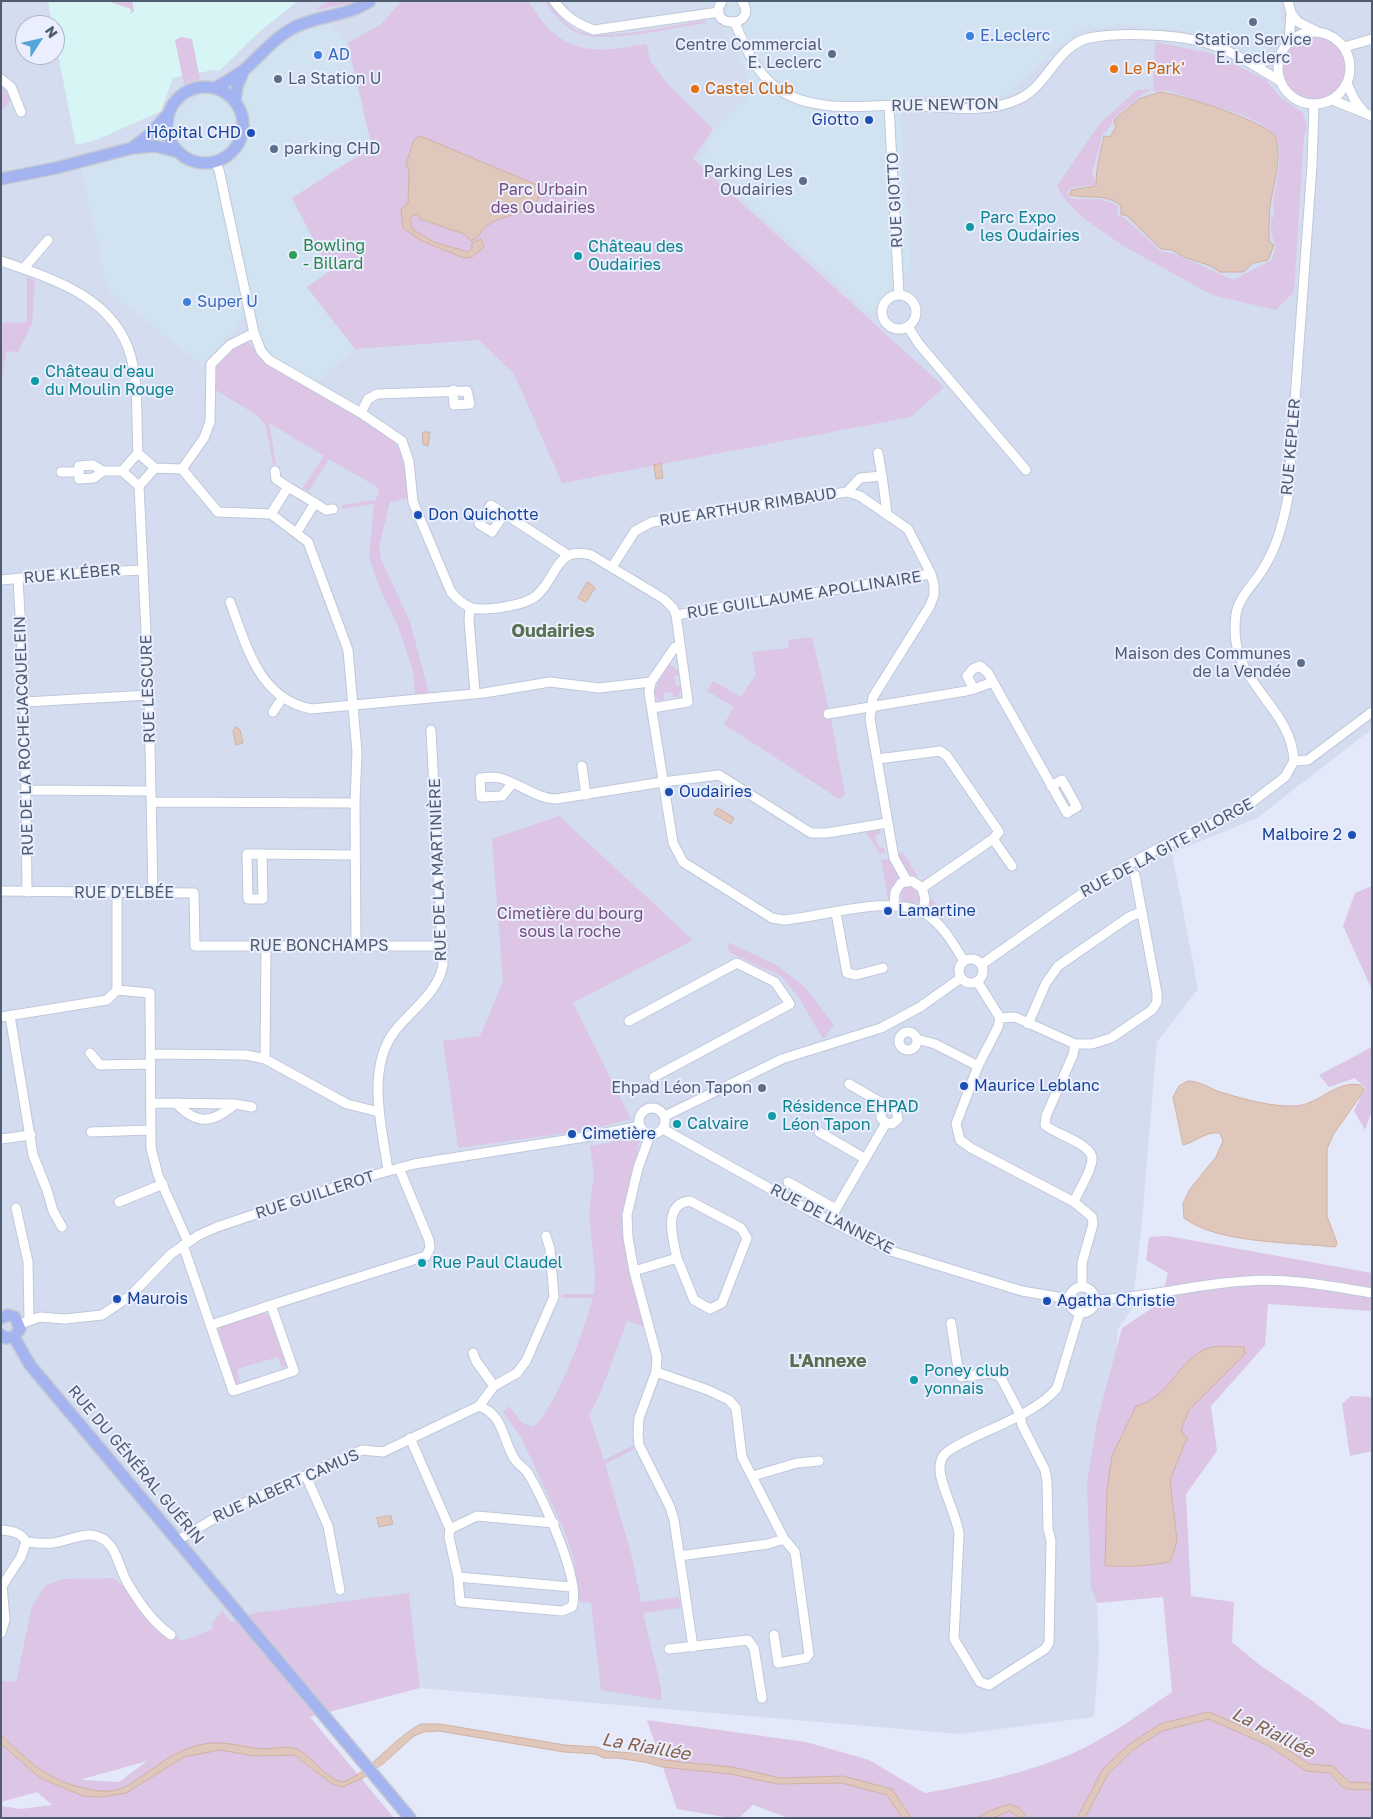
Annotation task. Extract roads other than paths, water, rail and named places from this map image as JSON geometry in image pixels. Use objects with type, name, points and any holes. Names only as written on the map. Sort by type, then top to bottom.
[{"type":"main road","points":[[132,148],[150,134],[168,114],[175,100],[189,90],[198,87],[219,86],[244,70],[289,30],[305,22],[360,8],[370,1]]},
{"type":"main road","points":[[235,101],[237,86],[244,70]]},
{"type":"main road","points":[[1,180],[132,148],[155,146],[178,152],[189,159],[202,162],[215,161],[226,156],[235,148],[241,136],[243,124],[235,101],[219,86]]},
{"type":"main road","points":[[168,114],[168,135],[178,152]]},
{"type":"main road","points":[[1,1318],[12,1316],[24,1322],[14,1337],[6,1338],[1,1335]]},
{"type":"main road","name":"RUE DU GÉNÉRAL GUÉRIN","points":[[14,1337],[30,1365],[410,1818]]},
{"type":"street","points":[[554,1],[564,14],[581,25],[594,30],[719,12]]},
{"type":"street","points":[[722,1],[719,12],[725,21],[735,23],[744,15],[745,7],[742,1]]},
{"type":"street","points":[[1288,1],[1291,13],[1289,42]]},
{"type":"street","points":[[1291,13],[1298,22],[1316,32],[1336,39],[1344,47],[1349,59],[1348,83],[1341,93],[1332,100],[1314,105],[1293,98],[1280,81],[1277,69],[1279,57],[1289,42],[1306,32],[1316,32]]},
{"type":"street","name":"RUE NEWTON","points":[[735,23],[757,67],[778,88],[795,98],[825,106],[1000,106],[1030,93],[1044,80],[1062,56],[1077,43],[1106,35],[1197,41],[1211,44],[1280,81]]},
{"type":"street","points":[[1344,47],[1372,39]]},
{"type":"street","points":[[1253,65],[1279,57]]},
{"type":"street","points":[[1,79],[11,87],[21,112]]},
{"type":"street","points":[[1348,83],[1354,99],[1368,114]]},
{"type":"street","points":[[1332,100],[1368,114]]},
{"type":"street","name":"RUE KEPLER","points":[[1294,760],[1291,738],[1245,672],[1236,649],[1236,614],[1243,597],[1263,569],[1275,547],[1288,497],[1309,204],[1314,105]]},
{"type":"street","name":"RUE GIOTTO","points":[[889,106],[899,295]]},
{"type":"street","points":[[215,161],[219,170],[254,333],[261,351],[269,360],[361,413],[394,435],[406,448],[413,502],[451,592],[470,607],[483,609],[528,601],[540,592],[568,555],[580,552],[591,555],[612,567],[669,603],[676,615],[688,702],[652,708]]},
{"type":"street","points":[[24,268],[48,240]]},
{"type":"street","points":[[1,261],[40,273],[81,292],[109,317],[118,329],[130,356],[134,372],[138,453],[122,471]]},
{"type":"street","points":[[899,295],[909,299],[914,304],[915,318],[908,326],[902,329],[891,327],[885,321],[882,314],[887,301],[899,295]]},
{"type":"street","points":[[908,326],[918,344],[1026,470]]},
{"type":"street","points":[[182,469],[204,438],[210,422],[211,364],[230,345],[254,333]]},
{"type":"street","points":[[361,413],[368,400],[377,394],[453,390]]},
{"type":"street","points":[[138,453],[155,468],[182,469],[218,512],[271,514],[301,535],[348,650],[357,752],[355,803],[356,946]]},
{"type":"street","points":[[878,453],[887,513]]},
{"type":"street","points":[[61,472],[78,472],[78,466],[93,465],[103,471],[122,471],[139,486],[155,468]]},
{"type":"street","points":[[275,472],[276,479],[288,487],[326,510],[334,508]]},
{"type":"street","name":"RUE ARTHUR RIMBAUD","points":[[846,492],[860,478],[882,476]]},
{"type":"street","name":"RUE LESCURE","points":[[139,486],[149,695],[153,893]]},
{"type":"street","points":[[271,514],[288,487]]},
{"type":"street","name":"RUE ARTHUR RIMBAUD","points":[[612,567],[635,531],[652,522],[846,492],[860,496],[887,513],[908,530],[931,574],[934,595],[930,606],[873,697],[870,706]]},
{"type":"street","points":[[301,535],[315,503]]},
{"type":"street","points":[[504,514],[568,555]]},
{"type":"street","name":"RUE KLÉBER","points":[[1,580],[62,574],[142,570]]},
{"type":"street","name":"RUE GUILLAUME APOLLINAIRE","points":[[676,615],[931,574]]},
{"type":"street","name":"RUE DE LA ROCHEJACQUELEIN","points":[[18,579],[25,702],[27,892]]},
{"type":"street","points":[[230,602],[262,679],[297,706],[311,709],[352,703],[475,693],[550,682],[598,688],[651,682]]},
{"type":"street","points":[[470,607],[469,620],[475,693]]},
{"type":"street","points":[[680,646],[675,647],[651,682],[649,692],[673,842],[683,862],[772,918],[784,920],[894,906],[923,912],[938,923],[964,961]]},
{"type":"street","points":[[974,689],[967,676],[973,669],[980,666],[988,673],[1052,786]]},
{"type":"street","points":[[828,714],[974,689],[993,682]]},
{"type":"street","points":[[25,702],[149,695]]},
{"type":"street","points":[[273,712],[283,697]]},
{"type":"street","points":[[870,706],[870,719],[878,759],[886,823],[894,858],[907,881]]},
{"type":"street","points":[[1294,760],[1308,760],[1372,712]]},
{"type":"street","name":"RUE DE LA MARTINIÈRE","points":[[388,1170],[379,1112],[379,1075],[386,1047],[394,1032],[438,982],[443,965],[444,946],[431,730]]},
{"type":"street","points":[[878,759],[940,751],[947,756],[997,829],[998,835],[994,839],[922,888]]},
{"type":"street","name":"RUE DE LA GITE PILORGE","points":[[981,965],[1104,878],[1161,847],[1243,809],[1285,777],[1294,760]]},
{"type":"street","points":[[582,766],[586,795]]},
{"type":"street","points":[[513,783],[549,799],[586,795],[663,782],[719,776],[811,833],[827,833],[886,823]]},
{"type":"street","points":[[27,790],[151,790]]},
{"type":"street","points":[[152,802],[355,803]]},
{"type":"street","points":[[994,839],[1012,866]]},
{"type":"street","points":[[262,854],[263,899],[248,899],[247,854],[262,854],[355,855]]},
{"type":"street","points":[[1000,1018],[1015,1018],[1075,1044],[1092,1044],[1111,1038],[1152,1010],[1157,1002],[1135,875]]},
{"type":"street","points":[[894,906],[896,892],[901,883],[907,881],[918,883],[922,888],[925,898],[923,912]]},
{"type":"street","name":"RUE D'ELBÉE","points":[[1,891],[194,893],[195,946]]},
{"type":"street","points":[[62,1227],[53,1211],[33,1155],[31,1135],[6,1017],[107,1000],[117,990],[117,893]]},
{"type":"street","points":[[1028,1024],[1046,984],[1058,966],[1129,917],[1141,912]]},
{"type":"street","points":[[836,913],[846,973],[856,974],[883,968]]},
{"type":"street","name":"RUE BONCHAMPS","points":[[195,946],[444,946]]},
{"type":"street","points":[[265,1059],[266,946]]},
{"type":"street","points":[[973,960],[981,965],[982,973],[977,981],[968,983],[961,978],[959,968],[964,961],[973,960]]},
{"type":"street","points":[[629,1021],[737,963],[775,982],[790,1004],[654,1077]]},
{"type":"street","points":[[664,1116],[782,1059],[881,1028],[920,1007],[961,978]]},
{"type":"street","points":[[977,981],[1000,1018],[998,1027],[978,1066],[956,1124],[960,1140],[1074,1202],[1092,1217],[1093,1224],[1082,1262],[1082,1287]]},
{"type":"street","points":[[117,990],[150,993],[153,1161],[185,1244],[233,1391],[294,1371],[271,1304]]},
{"type":"street","points":[[917,1038],[935,1044],[978,1066]]},
{"type":"street","points":[[1074,1202],[1092,1161],[1092,1153],[1088,1148],[1051,1131],[1045,1125],[1046,1116],[1074,1055],[1075,1044]]},
{"type":"street","points":[[90,1053],[100,1065],[151,1064]]},
{"type":"street","points":[[151,1054],[246,1055],[265,1059],[347,1104],[379,1112]]},
{"type":"street","points":[[849,1084],[887,1106],[896,1109],[898,1115],[895,1122],[886,1123]]},
{"type":"street","points":[[151,1103],[235,1104],[252,1107]]},
{"type":"street","points":[[176,1103],[191,1116],[205,1120],[224,1114],[235,1104]]},
{"type":"street","points":[[886,1123],[881,1118],[881,1113],[887,1106]]},
{"type":"street","points":[[649,1108],[660,1110],[666,1123],[663,1130],[657,1134],[650,1135],[640,1126],[639,1117],[649,1108]]},
{"type":"street","points":[[829,1221],[886,1123]]},
{"type":"street","name":"RUE GUILLEROT","points":[[24,1322],[40,1317],[88,1319],[102,1315],[130,1296],[157,1267],[185,1244],[217,1228],[388,1170],[640,1126]]},
{"type":"street","points":[[91,1132],[151,1130]]},
{"type":"street","name":"RUE DE L'ANNEXE","points":[[663,1130],[829,1221],[891,1251],[1022,1292],[1069,1299]]},
{"type":"street","points":[[819,1132],[864,1158]]},
{"type":"street","points":[[1,1139],[31,1135]]},
{"type":"street","points":[[650,1135],[638,1168],[627,1215],[628,1238],[634,1272],[657,1357],[656,1372],[639,1418],[639,1445],[670,1507],[693,1646]]},
{"type":"street","points":[[211,1325],[271,1304],[426,1256],[430,1248],[429,1240],[399,1168]]},
{"type":"street","points":[[788,1182],[836,1209]]},
{"type":"street","points":[[119,1202],[162,1184]]},
{"type":"street","points":[[690,1200],[741,1228],[747,1238],[722,1303],[716,1308],[710,1309],[694,1300],[678,1258],[670,1227],[678,1206],[684,1201],[690,1200]]},
{"type":"street","points":[[16,1208],[28,1262],[24,1322]]},
{"type":"street","points":[[410,1438],[450,1528],[449,1537],[458,1577],[460,1602],[567,1610],[574,1603],[563,1546],[554,1523],[528,1473],[515,1460],[498,1421],[489,1410],[479,1406],[494,1386],[516,1373],[526,1361],[554,1297],[550,1249],[546,1236]]},
{"type":"street","points":[[634,1272],[678,1258]]},
{"type":"street","points":[[1095,1300],[1130,1299],[1247,1280],[1281,1280],[1372,1293]]},
{"type":"street","points":[[1082,1287],[1090,1289],[1095,1300],[1088,1311],[1080,1312],[1071,1306],[1069,1299],[1074,1289],[1082,1287]]},
{"type":"street","points":[[951,1323],[959,1375],[962,1377],[990,1372],[1000,1376],[1020,1414],[1022,1425],[1044,1470],[1047,1481],[1048,1529],[1051,1542],[1051,1636],[1045,1649],[989,1685],[980,1682],[954,1639],[959,1534],[958,1523],[940,1469],[946,1453],[1020,1414],[1046,1401],[1057,1388],[1080,1312]]},
{"type":"street","points":[[473,1353],[476,1361],[494,1386]]},
{"type":"street","points":[[656,1372],[708,1390],[729,1400],[736,1408],[742,1457],[784,1539],[795,1552],[809,1654],[806,1658],[778,1663],[774,1635]]},
{"type":"street","name":"RUE ALBERT CAMUS","points":[[178,1540],[227,1512],[362,1450],[383,1452],[479,1406]]},
{"type":"street","points":[[753,1476],[797,1463],[819,1461]]},
{"type":"street","points":[[306,1476],[328,1526],[340,1590]]},
{"type":"street","points":[[450,1528],[477,1516],[554,1523]]},
{"type":"street","points":[[1,1530],[13,1531],[23,1536],[26,1542],[21,1557],[2,1586],[5,1620],[1,1633]]},
{"type":"street","points":[[26,1542],[53,1543],[91,1535],[107,1542],[117,1554],[125,1580],[142,1605],[160,1628],[171,1635]]},
{"type":"street","points":[[679,1556],[768,1544],[784,1539]]},
{"type":"street","points":[[458,1577],[571,1587]]},
{"type":"street","points":[[669,1649],[748,1640],[754,1648],[762,1698]]},
{"type":"place","name":"Station Service E. Leclerc","points":[[1253,22]]},
{"type":"place","name":"E.Leclerc","points":[[970,36]]},
{"type":"place","name":"Centre Commercial E. Leclerc","points":[[832,54]]},
{"type":"place","name":"AD","points":[[318,55]]},
{"type":"place","name":"Le Park'","points":[[1114,69]]},
{"type":"place","name":"La Station U","points":[[278,79]]},
{"type":"place","name":"Castel Club","points":[[695,89]]},
{"type":"place","name":"Giotto","points":[[869,120]]},
{"type":"place","name":"Hôpital CHD","points":[[251,133]]},
{"type":"place","name":"parking CHD","points":[[274,149]]},
{"type":"place","name":"Parking Les Oudairies","points":[[803,181]]},
{"type":"place","name":"Parc Expo les Oudairies","points":[[970,227]]},
{"type":"place","name":"Bowling - Billard","points":[[293,255]]},
{"type":"place","name":"Château des Oudairies","points":[[578,256]]},
{"type":"place","name":"Super U","points":[[187,302]]},
{"type":"place","name":"Château d'eau du Moulin Rouge","points":[[35,381]]},
{"type":"place","name":"Don Quichotte","points":[[418,515]]},
{"type":"place","name":"Maison des Communes de la Vendée","points":[[1301,663]]},
{"type":"place","name":"Oudairies","points":[[669,792]]},
{"type":"place","name":"Malboire 2","points":[[1352,835]]},
{"type":"place","name":"Lamartine","points":[[888,911]]},
{"type":"place","name":"Maurice Leblanc","points":[[964,1086]]},
{"type":"place","name":"Ehpad Léon Tapon","points":[[762,1088]]},
{"type":"place","name":"Résidence EHPAD Léon Tapon","points":[[772,1116]]},
{"type":"place","name":"Calvaire","points":[[677,1124]]},
{"type":"place","name":"Cimetière","points":[[572,1134]]},
{"type":"place","name":"Rue Paul Claudel","points":[[422,1263]]},
{"type":"place","name":"Maurois","points":[[117,1299]]},
{"type":"place","name":"Agatha Christie","points":[[1047,1301]]},
{"type":"place","name":"Poney club yonnais","points":[[914,1380]]},
{"type":"district","name":"Oudairies","points":[[553,631]]},
{"type":"district","name":"L'Annexe","points":[[828,1361]]},
{"type":"park label","name":"Parc Urbain des Oudairies","points":[[543,199]]},
{"type":"park label","name":"Cimetière du bourg sous la roche","points":[[570,923]]},
{"type":"water label","name":"La Riaillée","points":[[1273,1733]]},
{"type":"water label","name":"La Riaillée","points":[[646,1747]]}]
